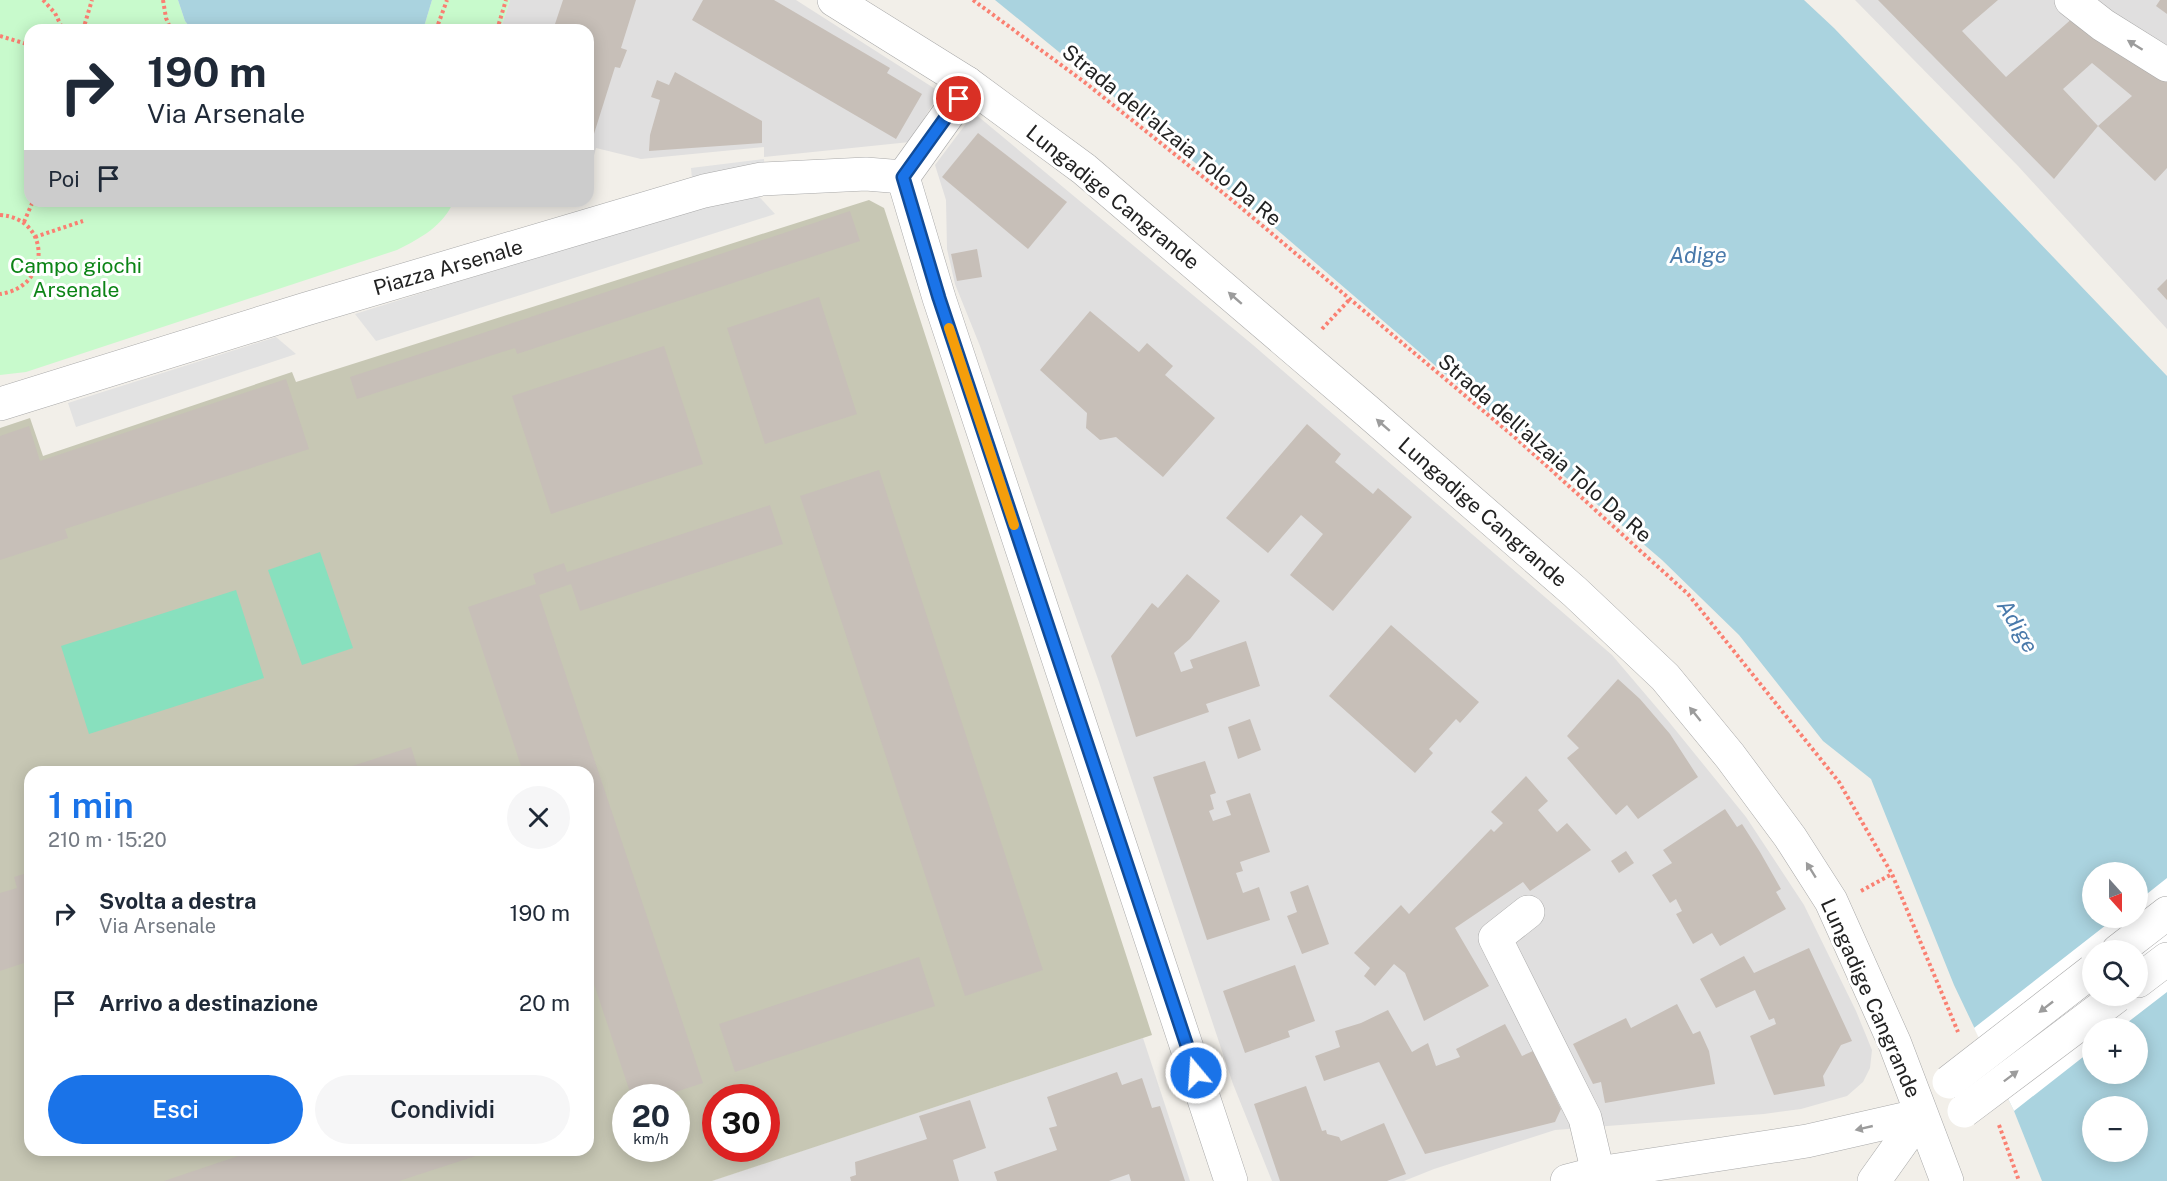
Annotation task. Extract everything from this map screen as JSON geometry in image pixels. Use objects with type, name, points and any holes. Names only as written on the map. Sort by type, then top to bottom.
[{"type":"street","name":"Lungadige Cangrande","points":[[834,0],[967,83],[1084,169],[1575,592],[1665,677],[1730,756],[1790,837],[1830,901],[1895,1044],[1947,1181]]},
{"type":"street","points":[[2071,0],[2103,25],[2167,65]]},
{"type":"street","points":[[967,83],[959,99],[903,177],[939,298],[1231,1181]]},
{"type":"street","name":"Piazza Arsenale","points":[[0,404],[317,306],[704,192],[762,179],[866,174],[903,177]]},
{"type":"street","points":[[1528,912],[1495,938],[1585,1118],[1583,1177],[1665,1173],[1921,1115],[1958,1116],[2104,1006]]},
{"type":"street","points":[[2132,940],[2167,913]]},
{"type":"street","points":[[2148,973],[2167,958]]},
{"type":"street","points":[[1874,1181],[1921,1115],[1949,1082],[2082,979]]},
{"type":"path","points":[[43,0],[55,13],[60,24]]},
{"type":"path","points":[[85,24],[92,0]]},
{"type":"path","points":[[163,0],[168,24]]},
{"type":"path","points":[[438,24],[447,0]]},
{"type":"path","points":[[499,24],[506,0]]},
{"type":"path","name":"Strada dell'alzaia Tolo Da Re","points":[[973,0],[1119,110],[1350,298],[1518,440],[1688,594],[1839,782],[1892,874],[1960,1035]]},
{"type":"path","points":[[0,36],[24,43]]},
{"type":"path","points":[[24,222],[30,207]]},
{"type":"path","points":[[0,215],[9,215],[24,222],[35,237],[40,253],[36,270],[27,283],[13,292],[0,294]]},
{"type":"path","points":[[35,237],[82,221]]},
{"type":"path","points":[[1300,353],[1350,298]]},
{"type":"path","points":[[1851,896],[1892,874]]},
{"type":"path","points":[[1998,1123],[2019,1181]]},
{"type":"shaded area","points":[[510,0],[796,0],[940,92],[910,142],[764,157],[764,147],[641,159],[596,148],[594,155],[594,24],[502,24]]},
{"type":"shaded area","points":[[1855,0],[2167,0],[2167,329],[2018,166]]},
{"type":"shaded area","points":[[974,113],[1253,345],[1612,655],[1746,817],[1804,905],[1856,1011],[1872,1050],[1870,1068],[1863,1082],[1847,1096],[1801,1109],[1764,1114],[1555,1130],[1404,1181],[1272,1181],[1233,1084],[1099,682],[980,346],[955,284],[947,249],[946,200],[935,165]]},
{"type":"shaded area","points":[[764,159],[765,170],[692,179],[691,168]]},
{"type":"shaded area","points":[[752,189],[775,214],[376,341],[355,314]]},
{"type":"shaded area","points":[[869,200],[884,208],[1152,1035],[780,1158],[780,1084],[702,1084],[702,1162],[769,1162],[712,1181],[0,1181],[0,428],[30,418],[43,456],[292,372],[296,382]]},
{"type":"shaded area","points":[[276,337],[296,354],[76,427],[68,403]]},
{"type":"shaded area","points":[[1143,1038],[1190,1181],[711,1181],[768,1162],[780,1162],[780,1158]]},
{"type":"green space","name":"Campo giochi Arsenale","points":[[0,0],[178,0],[187,24],[24,24],[24,207],[451,207],[444,218],[423,236],[397,250],[26,372],[0,375]]},
{"type":"green space","points":[[432,0],[510,0],[502,24],[425,24]]},
{"type":"green space","points":[[320,552],[353,648],[302,665],[268,570]]},
{"type":"green space","points":[[236,590],[264,678],[89,734],[61,646]]},
{"type":"water","points":[[178,0],[432,0],[425,24],[187,24]]},
{"type":"water","name":"Adige","points":[[995,0],[1804,0],[1834,28],[2167,376],[2167,1181],[2042,1181],[2014,1111],[1954,985],[1871,779],[1823,741],[1739,635],[1662,560],[1269,223]]},
{"type":"pier","points":[[2167,878],[2167,992],[2133,1018],[2082,1018],[2082,1058],[2014,1111],[1974,1028],[2082,944],[2082,1006],[2148,1006],[2148,940],[2087,940],[2102,928],[2148,928],[2148,893]]},
{"type":"building","points":[[563,0],[636,0],[621,48],[627,50],[620,68],[615,67],[594,134],[594,24],[555,24]]},
{"type":"building","points":[[703,0],[774,0],[890,68],[887,73],[922,94],[896,139],[692,20]]},
{"type":"building","points":[[1878,0],[1998,0],[1962,31],[2006,77],[2075,16],[2167,78],[2167,168],[2155,181],[2098,126],[2054,179]],"holes":[[[2092,63],[2132,96],[2098,126],[2063,89]]]},
{"type":"building","points":[[2160,0],[2167,0],[2167,14],[2156,6]]},
{"type":"building","points":[[675,72],[762,121],[762,143],[649,151],[650,135],[660,100],[651,97],[657,80],[669,85]]},
{"type":"building","points":[[978,133],[1067,202],[1028,249],[942,177]]},
{"type":"building","points":[[850,211],[860,241],[517,354],[515,348],[357,399],[350,377]]},
{"type":"building","points":[[977,249],[982,277],[957,281],[951,254]]},
{"type":"building","points":[[2167,279],[2167,300],[2157,289]]},
{"type":"building","points":[[819,297],[857,414],[765,444],[727,328]]},
{"type":"building","points":[[1090,311],[1139,352],[1147,343],[1173,366],[1165,375],[1215,418],[1163,477],[1116,437],[1100,440],[1086,428],[1087,413],[1040,370]]},
{"type":"building","points":[[664,346],[703,464],[551,514],[512,396]]},
{"type":"building","points":[[286,379],[309,449],[65,529],[68,538],[0,560],[0,436],[29,426],[40,461]]},
{"type":"building","points":[[1307,424],[1341,454],[1335,462],[1373,494],[1378,488],[1412,517],[1333,611],[1290,575],[1323,534],[1301,515],[1268,553],[1226,518]]},
{"type":"building","points":[[879,470],[1043,970],[965,996],[800,496]]},
{"type":"building","points":[[770,505],[783,544],[580,611],[571,584],[539,595],[703,1083],[690,1087],[690,1084],[627,1084],[594,984],[594,766],[521,766],[468,607],[536,584],[533,574],[564,563],[567,572]]},
{"type":"building","points":[[1187,574],[1220,601],[1190,639],[1174,653],[1181,672],[1193,668],[1190,660],[1246,641],[1260,686],[1206,704],[1209,712],[1136,737],[1111,656],[1152,603],[1158,608]]},
{"type":"building","points":[[1391,625],[1479,702],[1460,723],[1456,719],[1429,749],[1433,753],[1415,773],[1329,696]]},
{"type":"building","points":[[1618,679],[1640,699],[1670,734],[1698,777],[1638,819],[1627,805],[1616,815],[1567,758],[1579,748],[1567,736]]},
{"type":"building","points":[[1250,719],[1261,750],[1238,759],[1228,727]]},
{"type":"building","points":[[411,747],[417,766],[352,766]]},
{"type":"building","points":[[1205,761],[1216,793],[1210,795],[1214,809],[1209,811],[1213,821],[1231,815],[1226,801],[1250,793],[1270,852],[1240,862],[1243,871],[1236,873],[1243,893],[1259,887],[1270,920],[1207,940],[1153,777]]},
{"type":"building","points":[[1526,776],[1548,801],[1538,810],[1557,832],[1567,823],[1591,850],[1530,891],[1523,882],[1455,928],[1489,986],[1424,1021],[1405,973],[1394,964],[1375,986],[1364,976],[1370,968],[1354,953],[1401,905],[1409,914],[1491,829],[1494,832],[1503,823],[1491,812]]},
{"type":"building","points":[[1725,809],[1737,827],[1742,824],[1760,852],[1781,889],[1776,892],[1786,909],[1720,946],[1712,933],[1693,944],[1676,914],[1682,911],[1676,899],[1670,903],[1652,875],[1672,863],[1663,850]]},
{"type":"building","points":[[1626,851],[1634,863],[1619,873],[1611,861]]},
{"type":"building","points":[[24,874],[24,963],[0,971],[0,893],[17,888],[14,877]]},
{"type":"building","points":[[1308,885],[1329,944],[1302,954],[1287,916],[1297,912],[1290,892]]},
{"type":"building","points":[[1809,948],[1852,1041],[1841,1045],[1823,1076],[1825,1086],[1774,1095],[1750,1036],[1776,1024],[1774,1018],[1769,1020],[1755,990],[1716,1008],[1700,979],[1744,956],[1754,973]]},
{"type":"building","points":[[919,957],[935,1006],[735,1072],[719,1024]]},
{"type":"building","points":[[1295,965],[1315,1021],[1288,1031],[1290,1037],[1245,1053],[1223,991]]},
{"type":"building","points":[[1677,1004],[1693,1034],[1700,1031],[1709,1051],[1715,1084],[1605,1103],[1601,1082],[1593,1084],[1573,1044],[1626,1018],[1631,1028]]},
{"type":"building","points":[[1388,1010],[1412,1052],[1428,1043],[1436,1066],[1460,1057],[1456,1049],[1505,1024],[1522,1056],[1533,1051],[1561,1109],[1555,1122],[1425,1154],[1379,1062],[1324,1081],[1315,1056],[1340,1047],[1335,1031],[1361,1023]]},
{"type":"building","points":[[1117,1072],[1122,1085],[1142,1078],[1152,1108],[1160,1106],[1185,1181],[1131,1181],[1129,1174],[1109,1181],[997,1181],[994,1172],[1057,1150],[1049,1128],[1057,1126],[1047,1097]]},
{"type":"building","points":[[1306,1086],[1322,1131],[1326,1130],[1327,1134],[1339,1137],[1341,1141],[1384,1123],[1406,1174],[1387,1181],[1280,1181],[1254,1104]]},
{"type":"building","points":[[970,1100],[986,1148],[953,1160],[959,1181],[851,1181],[850,1177],[856,1175],[855,1162],[927,1139],[919,1116]]},
{"type":"building","points":[[238,1156],[476,1156],[399,1181],[164,1181]]},
{"type":"slow traffic","points":[[949,328],[1014,525]]},
{"type":"route","points":[[959,99],[903,177],[939,298],[1196,1073]]}]
